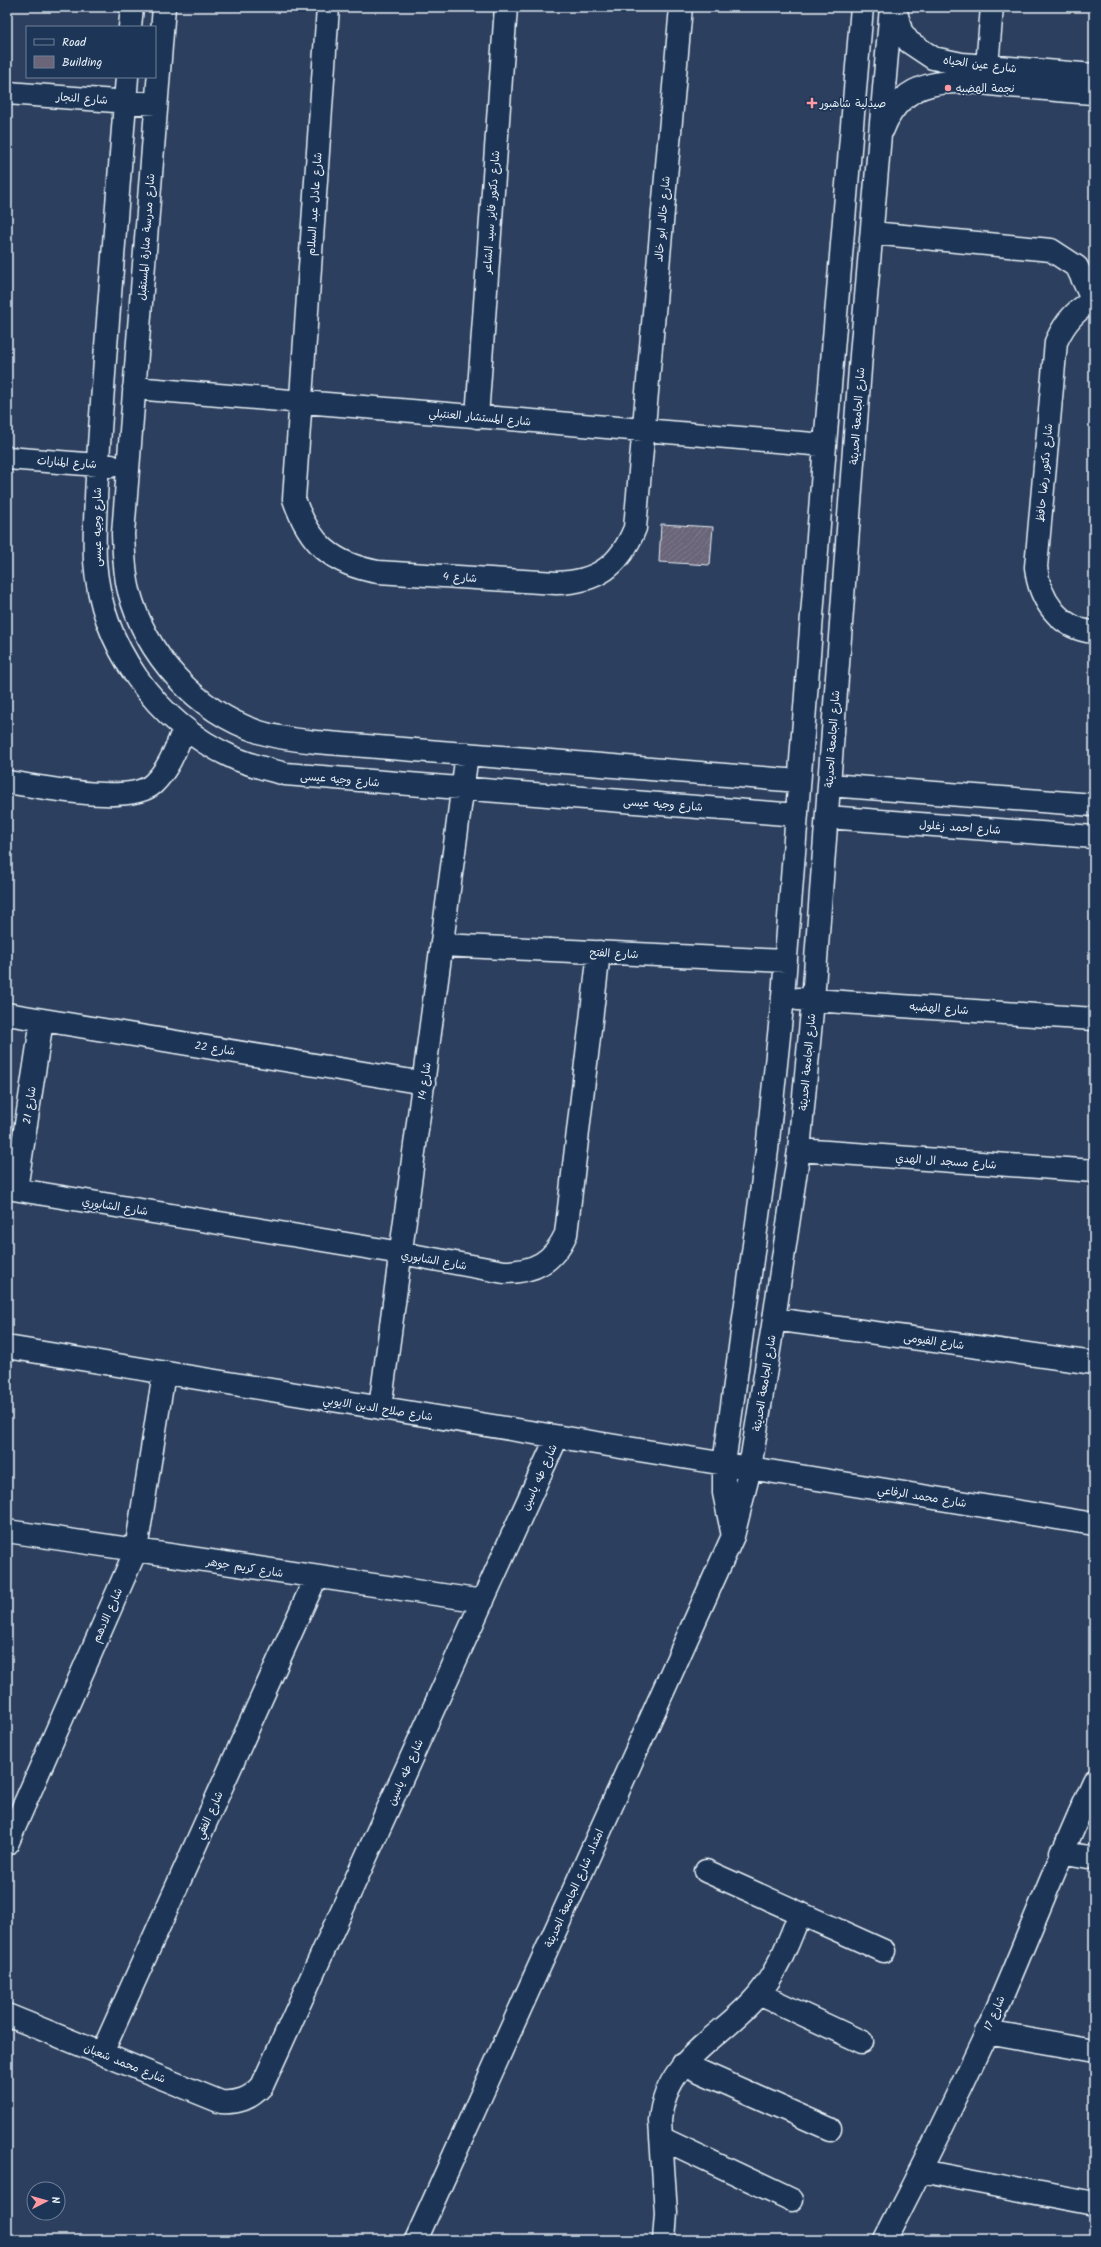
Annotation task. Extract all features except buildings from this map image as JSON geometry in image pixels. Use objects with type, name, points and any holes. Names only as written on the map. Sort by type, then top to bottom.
[{"type":"street","points":[[130,26],[132,7]]},
{"type":"street","name":"شارع مدرسة منارة المستقبل","points":[[128,467],[164,7]]},
{"type":"street","name":"شارع عادل عبد السلام","points":[[300,402],[328,7]]},
{"type":"street","name":"شارع دكتور فايز سيد الشاعر","points":[[477,417],[506,7]]},
{"type":"street","name":"شارع خالد ابو خالد","points":[[644,430],[681,7]]},
{"type":"street","points":[[733,1536],[724,1493],[724,1464],[767,1150],[783,997],[825,446],[862,7]]},
{"type":"street","name":"شارع الجامعة الحديثة","points":[[733,1536],[750,1468],[799,1150],[813,1000],[861,355],[891,7]]},
{"type":"street","name":"شارع عين الحياه","points":[[894,7],[901,31],[909,42],[920,52],[933,58],[947,62],[1094,75]]},
{"type":"street","points":[[987,66],[992,7]]},
{"type":"street","points":[[98,465],[126,78]]},
{"type":"street","name":"شارع عين الحياه","points":[[881,134],[886,121],[901,101],[911,93],[935,83],[961,82],[1094,93]]},
{"type":"street","name":"شارع النجار","points":[[7,93],[125,100],[156,104]]},
{"type":"street","points":[[872,233],[1051,250],[1077,267],[1093,301]]},
{"type":"street","name":"شارع دكتور رضا حافظ","points":[[1093,301],[1076,311],[1064,325],[1056,342],[1036,567],[1037,582],[1042,596],[1051,608],[1061,619],[1074,627],[1094,632]]},
{"type":"street","points":[[834,351],[861,355]]},
{"type":"street","name":"شارع المستشار العنتبلي","points":[[134,388],[825,446]]},
{"type":"street","name":"شارع 4","points":[[300,402],[294,499],[300,518],[310,535],[324,550],[340,561],[359,568],[378,572],[573,583],[590,578],[605,570],[618,559],[628,544],[635,528],[644,430]]},
{"type":"street","name":"شارع المنارات","points":[[7,458],[128,467]]},
{"type":"street","name":"شارع وجيه عيسى","points":[[98,465],[95,562],[99,589],[106,616],[116,642],[137,678],[164,710],[184,729],[232,757],[258,767],[285,774],[797,815]]},
{"type":"street","points":[[128,467],[124,562],[129,591],[138,618],[151,644],[167,667],[186,688],[209,706],[233,721],[260,732],[316,742],[799,781]]},
{"type":"street","points":[[7,782],[89,793],[126,794],[152,785],[168,766],[184,729]]},
{"type":"street","name":"شارع 14","points":[[380,1408],[467,754]]},
{"type":"street","points":[[829,785],[1094,805]]},
{"type":"street","name":"شارع احمد زغلول","points":[[827,817],[1094,837]]},
{"type":"street","name":"شارع الفتح","points":[[442,945],[786,961]]},
{"type":"street","name":"شارع الشابوري","points":[[12,1189],[401,1253],[504,1272],[520,1272],[535,1268],[548,1260],[559,1249],[566,1234],[599,952]]},
{"type":"street","name":"شارع الهضبه","points":[[783,997],[1094,1019]]},
{"type":"street","name":"شارع 22","points":[[7,1014],[424,1083]]},
{"type":"street","name":"شارع 21","points":[[12,1189],[42,1020]]},
{"type":"street","name":"شارع مسجد ال الهدي","points":[[799,1150],[1094,1171]]},
{"type":"street","name":"شارع الفيومى","points":[[774,1319],[1094,1363]]},
{"type":"street","name":"شارع صلاح الدين الايوبي","points":[[7,1347],[750,1468]]},
{"type":"street","name":"شارع الادهم","points":[[7,1844],[136,1550],[164,1373]]},
{"type":"street","name":"شارع طه ياسين","points":[[244,2100],[254,2095],[268,2076],[557,1437]]},
{"type":"street","name":"شارع محمد الرفاعي","points":[[750,1468],[1094,1524]]},
{"type":"street","name":"شارع كريم جوهر","points":[[7,1531],[482,1601]]},
{"type":"street","name":"امتداد شارع الجامعة الحديثة","points":[[416,2240],[733,1536]]},
{"type":"street","name":"شارع الفقي","points":[[102,2053],[316,1577]]},
{"type":"street","name":"شارع 17","points":[[885,2240],[921,2171],[986,2032],[1061,1852],[1094,1781]]},
{"type":"street","points":[[1061,1852],[1094,1858]]},
{"type":"street","points":[[706,1871],[884,1951]]},
{"type":"street","points":[[667,2239],[660,2121],[664,2096],[669,2084],[683,2064],[740,2015],[759,1994],[776,1970],[800,1913]]},
{"type":"street","points":[[759,1994],[862,2042]]},
{"type":"street","name":"شارع محمد شعبان","points":[[7,2015],[221,2102],[244,2100]]},
{"type":"street","points":[[986,2032],[1094,2051]]},
{"type":"street","points":[[683,2064],[830,2129]]},
{"type":"street","points":[[661,2138],[792,2200]]},
{"type":"street","points":[[921,2171],[1094,2204]]},
{"type":"place","name":"نجمة الهضبه","points":[[948,88]]},
{"type":"place","name":"صيدلية شاهبور","points":[[812,103]]}]
